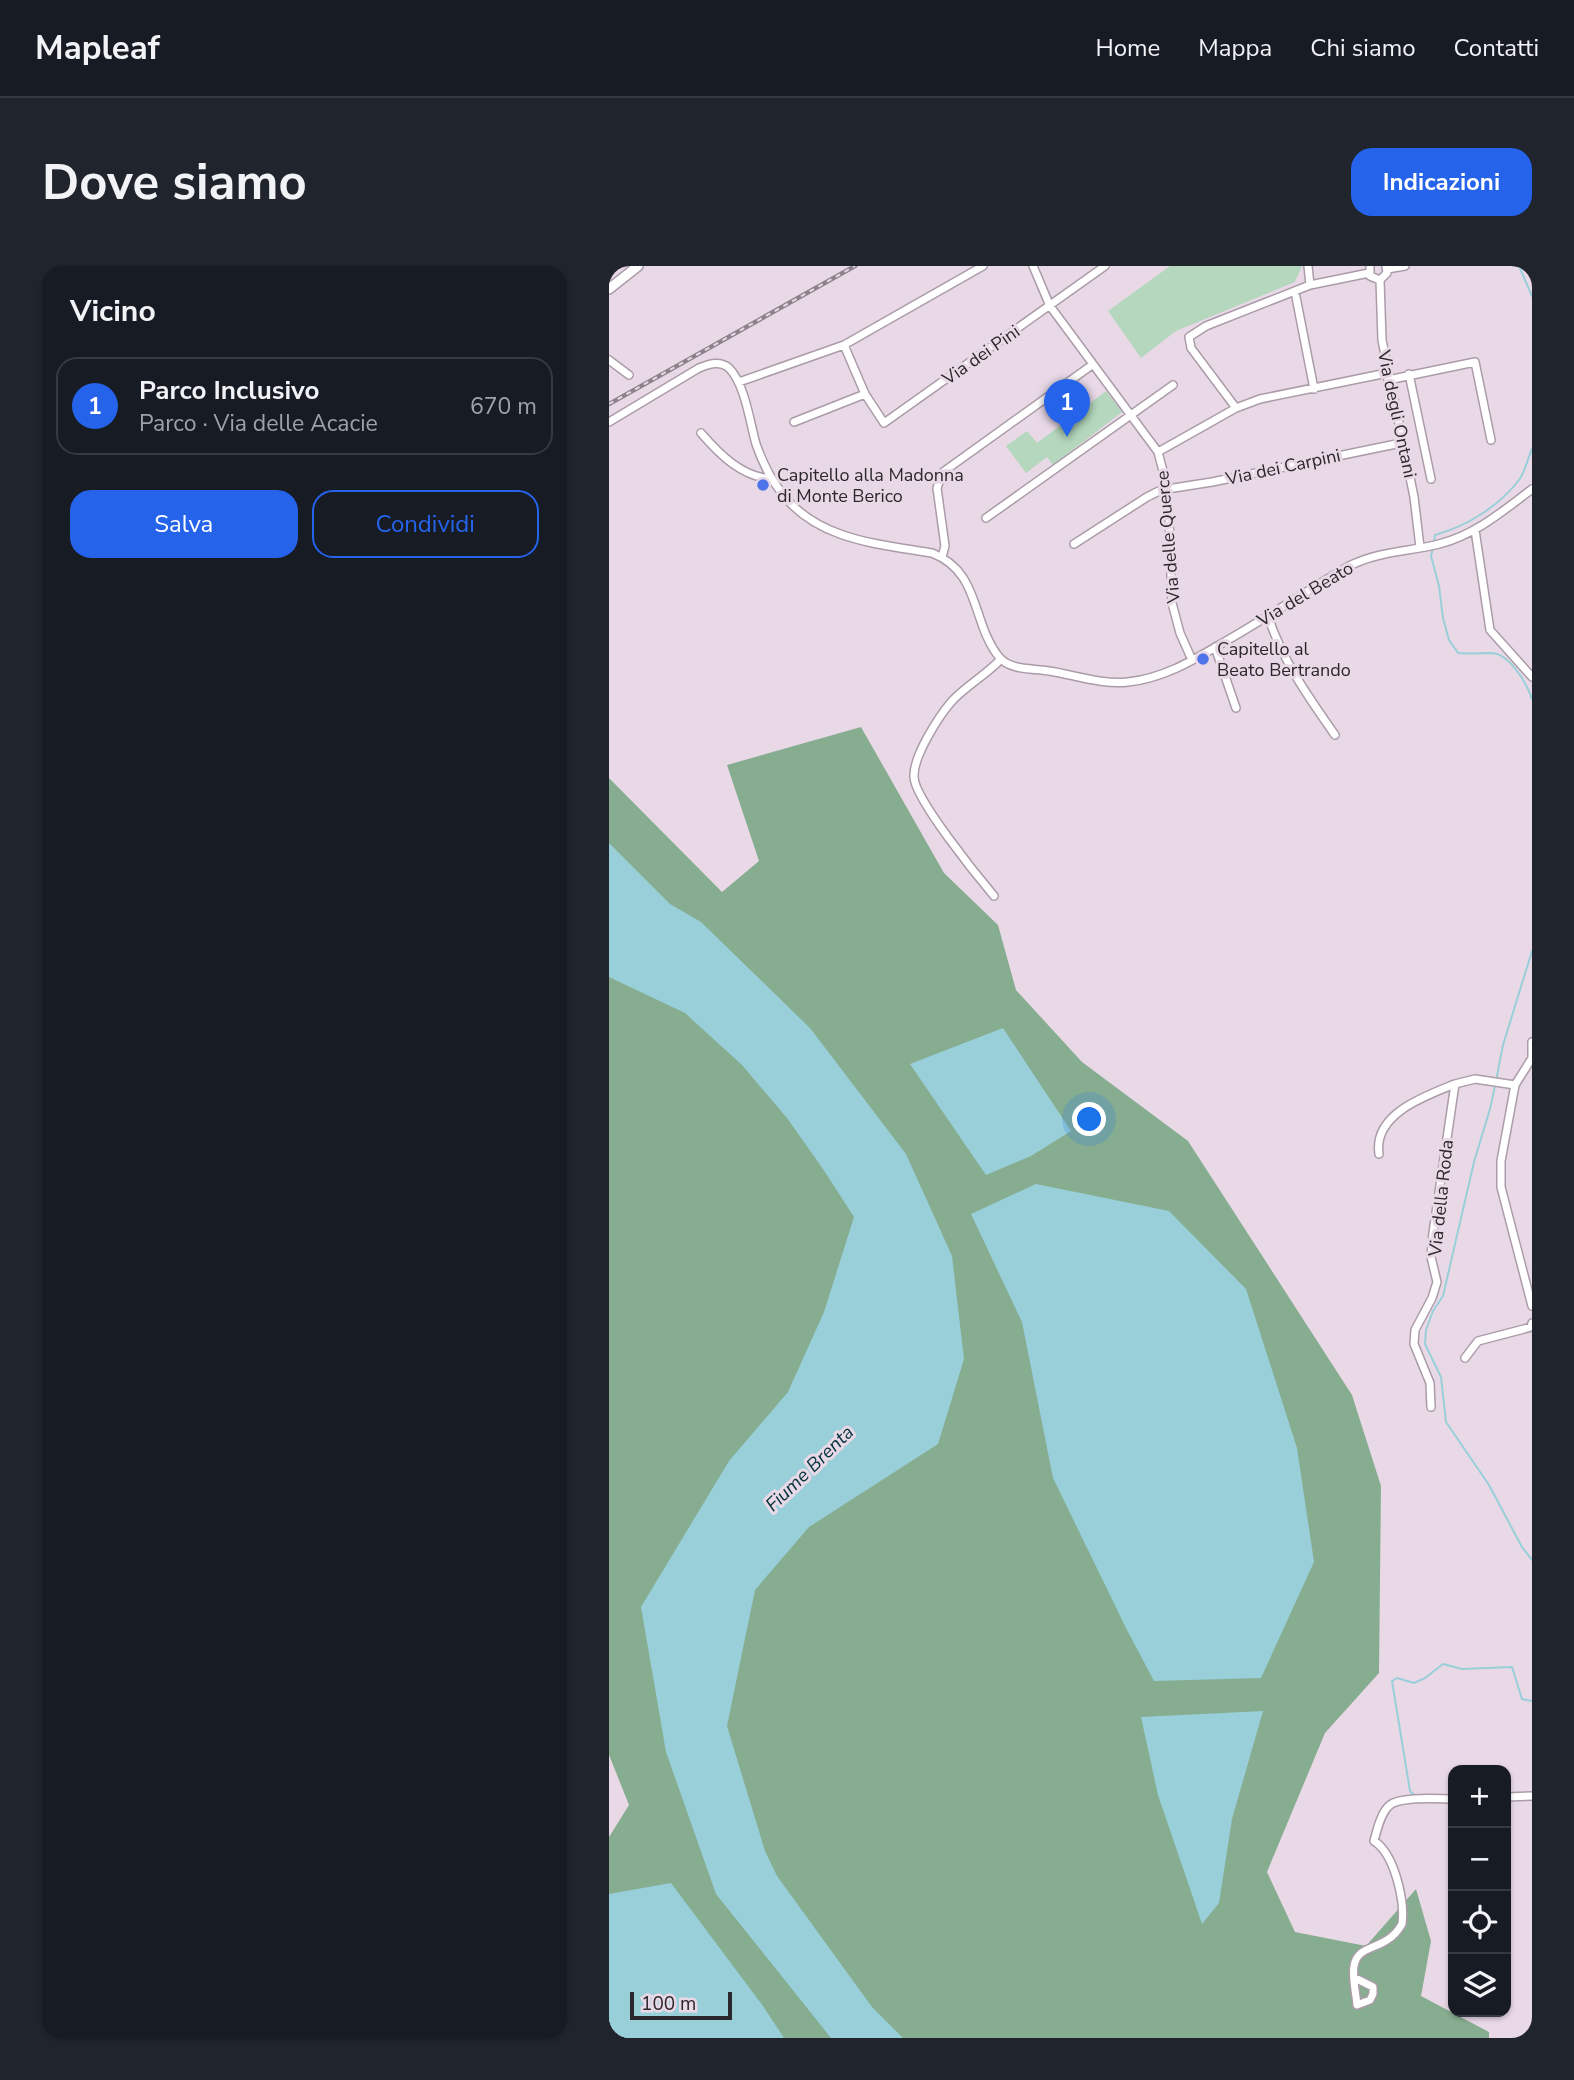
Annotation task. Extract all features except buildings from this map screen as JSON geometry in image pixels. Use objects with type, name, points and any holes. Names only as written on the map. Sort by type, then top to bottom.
[{"type":"main road","points":[[609,289],[638,266]]},
{"type":"street","points":[[739,382],[844,345],[983,266]]},
{"type":"street","points":[[1033,266],[1050,306],[1158,452],[1236,408],[1260,399],[1475,362],[1491,440]]},
{"type":"street","name":"Via dei Pini","points":[[844,345],[865,394],[884,423],[1105,266]]},
{"type":"street","points":[[1308,266],[1310,285]]},
{"type":"street","points":[[1236,408],[1191,348],[1189,337],[1206,326],[1310,285],[1369,270],[1373,279],[1380,281],[1386,276],[1386,268],[1405,266]]},
{"type":"street","name":"Via degli Ontani","points":[[1380,281],[1382,340],[1388,377],[1424,546]]},
{"type":"street","points":[[1296,297],[1314,389]]},
{"type":"street","points":[[609,360],[629,375]]},
{"type":"street","points":[[609,422],[647,397],[710,363],[723,364],[739,382],[760,453],[772,478],[788,501],[811,522],[862,542],[932,553],[953,564],[966,582],[993,649],[1001,659],[964,688],[949,705],[921,752],[913,777],[924,801],[994,897]]},
{"type":"street","points":[[942,557],[944,546],[937,488],[943,472],[1092,365]]},
{"type":"street","points":[[1409,374],[1431,479]]},
{"type":"street","points":[[986,518],[1173,385]]},
{"type":"street","points":[[794,422],[865,394]]},
{"type":"street","points":[[701,433],[733,464],[758,478],[772,478]]},
{"type":"street","name":"Via dei Carpini","points":[[1074,544],[1147,496],[1165,490],[1401,443]]},
{"type":"street","name":"Via delle Querce","points":[[1158,452],[1169,519],[1172,603],[1180,633],[1192,660]]},
{"type":"street","name":"Via del Beato","points":[[1001,659],[1022,668],[1108,682],[1128,682],[1176,670],[1369,556],[1440,544],[1475,530],[1532,489]]},
{"type":"street","points":[[1475,530],[1490,630],[1532,677]]},
{"type":"street","points":[[1268,616],[1275,638],[1300,683],[1335,735]]},
{"type":"street","points":[[1215,647],[1236,708]]},
{"type":"street","points":[[1532,1042],[1532,1058],[1515,1085],[1501,1161],[1501,1187],[1532,1306]]},
{"type":"street","points":[[1379,1154],[1377,1141],[1381,1129],[1413,1102],[1455,1084],[1475,1079],[1515,1085]]},
{"type":"street","name":"Via della Roda","points":[[1431,1407],[1430,1383],[1414,1345],[1416,1330],[1437,1282],[1431,1256],[1433,1233],[1455,1084]]},
{"type":"street","points":[[1465,1358],[1478,1341],[1531,1327],[1532,1323]]},
{"type":"street","points":[[1511,1797],[1532,1796]]},
{"type":"street","points":[[1355,1978],[1354,1968],[1361,1953],[1368,1947],[1387,1941],[1402,1924],[1401,1897],[1393,1868],[1380,1845],[1374,1842],[1384,1814],[1390,1805],[1402,1800],[1448,1799]]},
{"type":"green space","points":[[1170,266],[1302,266],[1295,282],[1176,331],[1141,358],[1108,311]]},
{"type":"green space","points":[[1106,391],[1122,412],[1053,465],[1047,457],[1026,473],[1006,446],[1027,431],[1037,443]]},
{"type":"green space","points":[[861,727],[944,873],[998,925],[1016,990],[1082,1062],[1188,1141],[1352,1395],[1381,1486],[1379,1673],[1325,1733],[1267,1872],[1295,1932],[1366,1946],[1416,1889],[1431,1941],[1421,1996],[1448,2010],[1448,2017],[1461,2017],[1489,2032],[1489,2038],[609,2038],[609,1837],[629,1805],[609,1755],[609,778],[722,892],[759,861],[727,765]]},
{"type":"water","name":"Fiume Brenta","points":[[609,843],[670,904],[701,922],[810,1028],[906,1154],[952,1256],[964,1359],[938,1444],[809,1527],[755,1590],[727,1726],[765,1851],[777,1876],[872,2007],[903,2038],[831,2038],[716,1894],[666,1752],[641,1607],[729,1461],[788,1392],[824,1312],[854,1217],[787,1118],[742,1065],[685,1013],[609,977]]},
{"type":"water","points":[[1003,1028],[1071,1131],[1031,1156],[986,1175],[910,1064]]},
{"type":"water","points":[[1036,1184],[1169,1211],[1246,1289],[1297,1448],[1314,1562],[1261,1678],[1154,1681],[1053,1478],[1022,1322],[971,1214]]},
{"type":"water","points":[[1263,1711],[1232,1819],[1219,1903],[1202,1924],[1158,1795],[1141,1717]]},
{"type":"water","points":[[671,1883],[784,2038],[609,2038],[609,1894]]},
{"type":"waterway","points":[[1519,266],[1532,296]]},
{"type":"waterway","points":[[1434,541],[1435,535],[1470,521],[1502,499],[1521,477],[1532,449]]},
{"type":"waterway","points":[[1433,547],[1431,556],[1449,640],[1458,653],[1492,653],[1505,659],[1522,678],[1532,699]]},
{"type":"waterway","points":[[1496,1081],[1503,1045],[1532,951]]},
{"type":"waterway","points":[[1495,1086],[1474,1162],[1443,1296],[1433,1311],[1426,1330],[1425,1344],[1441,1377],[1446,1422],[1489,1485],[1522,1547],[1532,1560]]},
{"type":"waterway","points":[[1414,1795],[1410,1791],[1392,1681],[1397,1678],[1414,1683],[1443,1664],[1462,1669],[1512,1667],[1522,1699],[1532,1701]]},
{"type":"railway","points":[[609,404],[855,266]]},
{"type":"place","name":"Parco Inclusivo","points":[[1067,437]]},
{"type":"place","name":"Capitello alla Madonna di Monte Berico","points":[[763,485]]},
{"type":"place","name":"Capitello al Beato Bertrando","points":[[1203,659]]}]
